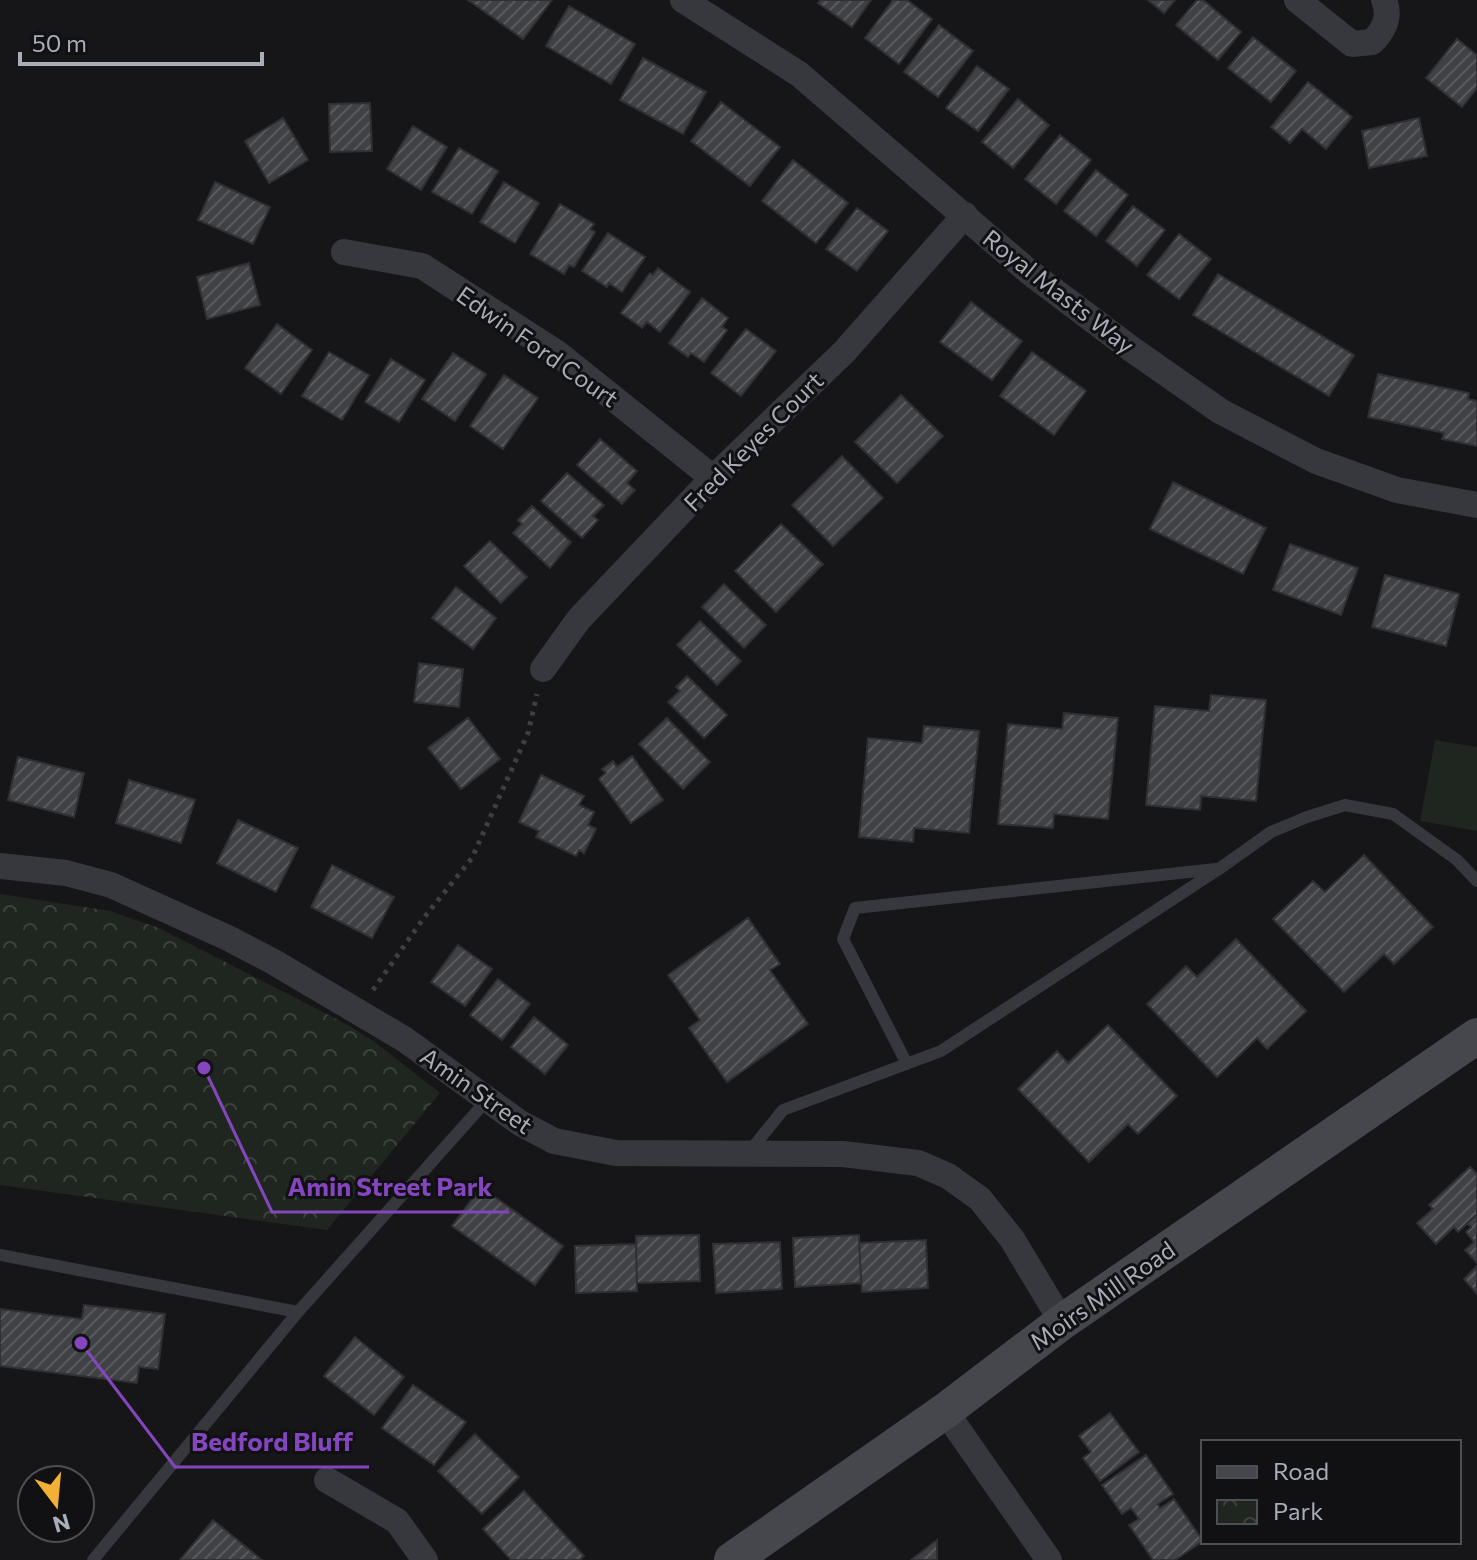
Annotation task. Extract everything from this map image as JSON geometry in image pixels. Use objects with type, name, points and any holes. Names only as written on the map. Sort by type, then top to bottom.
[{"type":"street","name":"Royal Masts Way","points":[[683,0],[799,74],[1028,271],[1220,411],[1329,466],[1397,490],[1477,505]]},
{"type":"street","points":[[1297,0],[1352,44],[1372,42],[1385,29],[1387,7],[1384,0]]},
{"type":"street","name":"Fred Keyes Court","points":[[543,669],[579,619],[713,478],[844,352],[965,215]]},
{"type":"street","name":"Edwin Ford Court","points":[[344,252],[422,266],[557,353],[713,478]]},
{"type":"street","name":"Amin Street","points":[[0,866],[66,873],[111,885],[239,944],[404,1039],[520,1123],[554,1141],[616,1153],[843,1154],[918,1163],[948,1176],[980,1199],[1012,1239],[1062,1322]]},
{"type":"street","name":"Moirs Mill Road","points":[[732,1560],[945,1411],[1062,1322],[1477,1036]]},
{"type":"street","points":[[945,1411],[1049,1560]]},
{"type":"street","points":[[327,1480],[397,1521],[425,1560]]},
{"type":"lane","points":[[749,1152],[783,1110],[941,1051],[1271,832],[1307,817],[1345,805],[1393,814],[1457,860],[1477,881]]},
{"type":"lane","points":[[907,1064],[843,939],[855,908],[1219,869]]},
{"type":"lane","points":[[93,1560],[298,1312],[487,1100]]},
{"type":"lane","points":[[0,1255],[298,1312]]},
{"type":"path","points":[[359,1011],[423,919],[472,858],[528,733],[543,669]]},
{"type":"green space","points":[[1435,740],[1477,747],[1477,831],[1420,821]]},
{"type":"green space","points":[[0,894],[110,911],[159,928],[348,1025],[440,1093],[327,1230],[0,1185]]},
{"type":"building","points":[[468,0],[552,0],[523,39]]},
{"type":"building","points":[[821,0],[871,0],[852,27],[818,3]]},
{"type":"building","points":[[893,0],[907,0],[932,19],[899,64],[865,38]]},
{"type":"building","points":[[1148,0],[1175,0],[1164,13]]},
{"type":"building","points":[[1197,0],[1203,0],[1241,32],[1218,60],[1176,25]]},
{"type":"building","points":[[569,6],[635,44],[611,84],[546,46]]},
{"type":"building","points":[[939,25],[973,51],[938,97],[904,72]]},
{"type":"building","points":[[1253,37],[1296,71],[1271,102],[1228,68]]},
{"type":"building","points":[[1457,39],[1477,55],[1477,88],[1462,107],[1426,78]]},
{"type":"building","points":[[643,58],[706,92],[683,134],[620,100]]},
{"type":"building","points":[[977,66],[1009,89],[978,131],[946,108]]},
{"type":"building","points":[[1308,82],[1352,117],[1326,149],[1302,129],[1290,143],[1271,127]]},
{"type":"building","points":[[1018,99],[1049,125],[1013,168],[982,142]]},
{"type":"building","points":[[721,102],[780,147],[750,186],[691,141]]},
{"type":"building","points":[[370,103],[372,151],[330,152],[329,104]]},
{"type":"building","points":[[283,118],[308,160],[269,183],[245,141]]},
{"type":"building","points":[[1419,118],[1427,156],[1369,168],[1362,131]]},
{"type":"building","points":[[413,126],[447,147],[421,190],[387,169]]},
{"type":"building","points":[[1060,135],[1091,160],[1056,204],[1025,179]]},
{"type":"building","points":[[459,148],[498,171],[472,214],[432,192]]},
{"type":"building","points":[[793,160],[848,203],[816,243],[762,201]]},
{"type":"building","points":[[1096,170],[1128,195],[1096,236],[1064,211]]},
{"type":"building","points":[[215,182],[270,207],[253,244],[198,220]]},
{"type":"building","points":[[504,182],[539,203],[515,243],[480,222]]},
{"type":"building","points":[[560,204],[594,224],[590,229],[595,232],[574,267],[569,265],[564,274],[530,254]]},
{"type":"building","points":[[1133,206],[1165,230],[1137,266],[1106,241]]},
{"type":"building","points":[[857,208],[888,231],[857,271],[826,249]]},
{"type":"building","points":[[608,233],[645,257],[622,292],[609,283],[607,287],[582,271]]},
{"type":"building","points":[[1179,234],[1211,259],[1179,299],[1147,275]]},
{"type":"building","points":[[249,263],[260,305],[207,319],[197,277]]},
{"type":"building","points":[[658,268],[690,292],[660,332],[647,322],[642,328],[621,313],[650,273],[653,275]]},
{"type":"building","points":[[1218,274],[1354,355],[1329,396],[1193,315]]},
{"type":"building","points":[[702,298],[728,318],[722,327],[727,330],[704,362],[691,353],[688,357],[669,343]]},
{"type":"building","points":[[971,302],[1022,341],[992,380],[940,342]]},
{"type":"building","points":[[277,324],[312,350],[281,394],[245,368]]},
{"type":"building","points":[[746,329],[776,351],[741,396],[711,373]]},
{"type":"building","points":[[329,352],[369,375],[342,420],[302,396]]},
{"type":"building","points":[[1032,352],[1086,391],[1054,435],[1000,396]]},
{"type":"building","points":[[453,353],[486,374],[455,421],[422,399]]},
{"type":"building","points":[[391,359],[425,380],[399,422],[365,402]]},
{"type":"building","points":[[1378,374],[1469,393],[1468,399],[1477,401],[1477,446],[1442,439],[1444,433],[1368,417]]},
{"type":"building","points":[[504,375],[538,398],[503,449],[470,426]]},
{"type":"building","points":[[901,395],[943,436],[897,483],[855,442]]},
{"type":"building","points":[[600,439],[637,471],[627,483],[635,490],[622,504],[577,465]]},
{"type":"building","points":[[842,456],[883,498],[833,546],[792,505]]},
{"type":"building","points":[[567,473],[604,505],[593,516],[598,520],[582,538],[541,501]]},
{"type":"building","points":[[1173,482],[1266,528],[1243,574],[1150,529]]},
{"type":"building","points":[[532,506],[571,542],[550,568],[513,533],[522,524],[518,520]]},
{"type":"building","points":[[781,524],[823,564],[776,612],[735,571]]},
{"type":"building","points":[[490,541],[527,577],[501,603],[464,566]]},
{"type":"building","points":[[1290,544],[1358,568],[1341,615],[1273,590]]},
{"type":"building","points":[[1385,575],[1459,594],[1446,646],[1372,627]]},
{"type":"building","points":[[724,584],[766,625],[744,648],[702,607]]},
{"type":"building","points":[[456,587],[496,618],[473,649],[432,618]]},
{"type":"building","points":[[700,621],[741,661],[717,685],[677,645]]},
{"type":"building","points":[[419,663],[463,669],[459,707],[414,702]]},
{"type":"building","points":[[687,676],[727,715],[704,738],[668,702],[680,691],[676,687]]},
{"type":"building","points":[[1211,695],[1266,700],[1256,801],[1201,796],[1200,810],[1146,805],[1155,706],[1209,711]]},
{"type":"building","points":[[1064,713],[1118,718],[1108,819],[1054,814],[1053,828],[998,824],[1008,724],[1062,729]]},
{"type":"building","points":[[468,718],[500,759],[461,789],[428,748]]},
{"type":"building","points":[[667,718],[710,762],[683,789],[639,744]]},
{"type":"building","points":[[924,726],[979,731],[969,833],[914,828],[913,842],[859,837],[868,738],[922,743]]},
{"type":"building","points":[[632,756],[663,800],[631,823],[599,779],[606,773],[602,769],[613,761],[617,767]]},
{"type":"building","points":[[18,757],[84,773],[74,817],[8,800]]},
{"type":"building","points":[[541,775],[584,796],[579,805],[594,812],[588,825],[596,829],[584,853],[579,850],[576,856],[536,837],[539,831],[519,822]]},
{"type":"building","points":[[129,780],[195,800],[181,843],[116,823]]},
{"type":"building","points":[[238,820],[298,848],[276,892],[217,863]]},
{"type":"building","points":[[1364,855],[1433,927],[1394,964],[1384,954],[1344,992],[1273,919],[1313,881],[1325,892]]},
{"type":"building","points":[[332,865],[394,897],[372,938],[311,907]]},
{"type":"building","points":[[748,918],[780,964],[770,970],[808,1024],[727,1082],[689,1028],[700,1020],[668,975]]},
{"type":"building","points":[[1236,939],[1306,1011],[1267,1049],[1257,1038],[1217,1077],[1147,1004],[1186,966],[1197,977]]},
{"type":"building","points":[[458,945],[492,969],[465,1006],[431,982]]},
{"type":"building","points":[[498,979],[530,1004],[502,1040],[470,1015]]},
{"type":"building","points":[[534,1017],[568,1045],[545,1074],[511,1047]]},
{"type":"building","points":[[1108,1025],[1177,1096],[1138,1134],[1128,1124],[1089,1162],[1018,1089],[1057,1051],[1068,1063]]},
{"type":"building","points":[[1470,1167],[1477,1174],[1477,1214],[1458,1232],[1454,1227],[1436,1244],[1417,1223],[1433,1209],[1429,1205]]},
{"type":"building","points":[[481,1187],[563,1246],[535,1285],[452,1226]]},
{"type":"building","points":[[1477,1214],[1477,1263],[1465,1250],[1474,1242],[1466,1232],[1471,1227],[1467,1223]]},
{"type":"building","points":[[699,1235],[700,1281],[637,1283],[636,1236]]},
{"type":"building","points":[[859,1235],[861,1283],[795,1287],[793,1238]]},
{"type":"building","points":[[926,1240],[928,1288],[862,1292],[859,1243]]},
{"type":"building","points":[[780,1242],[782,1289],[716,1293],[713,1244]]},
{"type":"building","points":[[636,1244],[637,1291],[576,1293],[575,1246]]},
{"type":"building","points":[[1477,1266],[1477,1294],[1464,1279]]},
{"type":"building","points":[[84,1305],[165,1314],[158,1369],[139,1367],[137,1383],[0,1366],[0,1309],[82,1319]]},
{"type":"building","points":[[355,1337],[404,1377],[374,1415],[324,1376]]},
{"type":"building","points":[[413,1385],[466,1422],[434,1465],[382,1428]]},
{"type":"building","points":[[1110,1413],[1139,1452],[1100,1481],[1083,1458],[1091,1452],[1079,1436]]},
{"type":"building","points":[[475,1434],[519,1477],[482,1514],[438,1471]]},
{"type":"building","points":[[1146,1455],[1173,1494],[1158,1504],[1160,1508],[1174,1499],[1201,1542],[1175,1560],[1153,1560],[1129,1525],[1139,1519],[1131,1508],[1122,1514],[1102,1485]]},
{"type":"building","points":[[524,1491],[584,1556],[580,1560],[511,1560],[483,1529]]},
{"type":"building","points":[[213,1520],[262,1560],[180,1560]]},
{"type":"building","points":[[937,1540],[937,1560],[911,1560]]},
{"type":"place","name":"Amin Street Park","points":[[204,1068]]},
{"type":"place","name":"Bedford Bluff","points":[[81,1343]]}]
